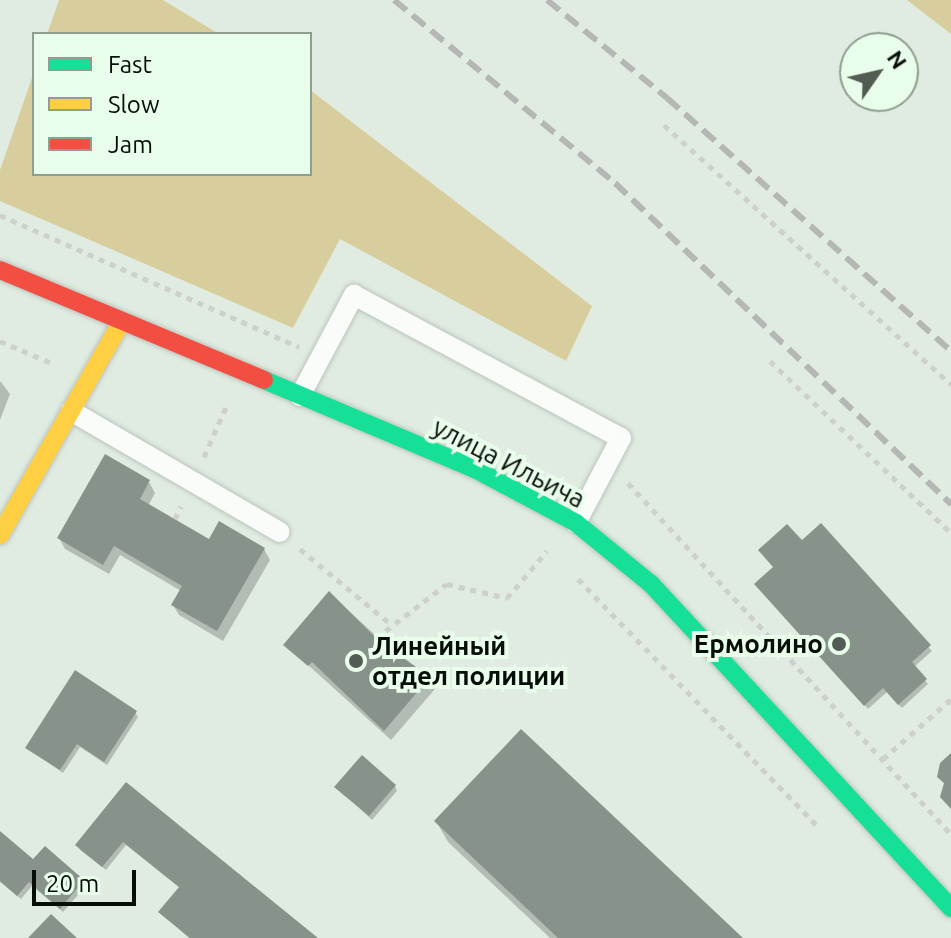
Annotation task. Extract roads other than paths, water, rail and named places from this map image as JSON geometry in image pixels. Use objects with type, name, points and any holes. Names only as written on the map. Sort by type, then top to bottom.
[{"type":"main road","name":"улица Ильича","points":[[0,270],[475,469],[576,523],[651,584],[897,846],[951,908]]},
{"type":"main road","points":[[0,535],[121,323]]},
{"type":"lane","points":[[300,396],[354,295],[621,438],[576,523]]},
{"type":"lane","points":[[71,411],[280,532]]},
{"type":"railway","points":[[394,0],[615,183],[951,504]]},
{"type":"railway","points":[[547,0],[667,98],[951,351]]},
{"type":"place","name":"Ермолино","points":[[839,644]]},
{"type":"place","name":"Линейный отдел полиции","points":[[356,661]]}]
